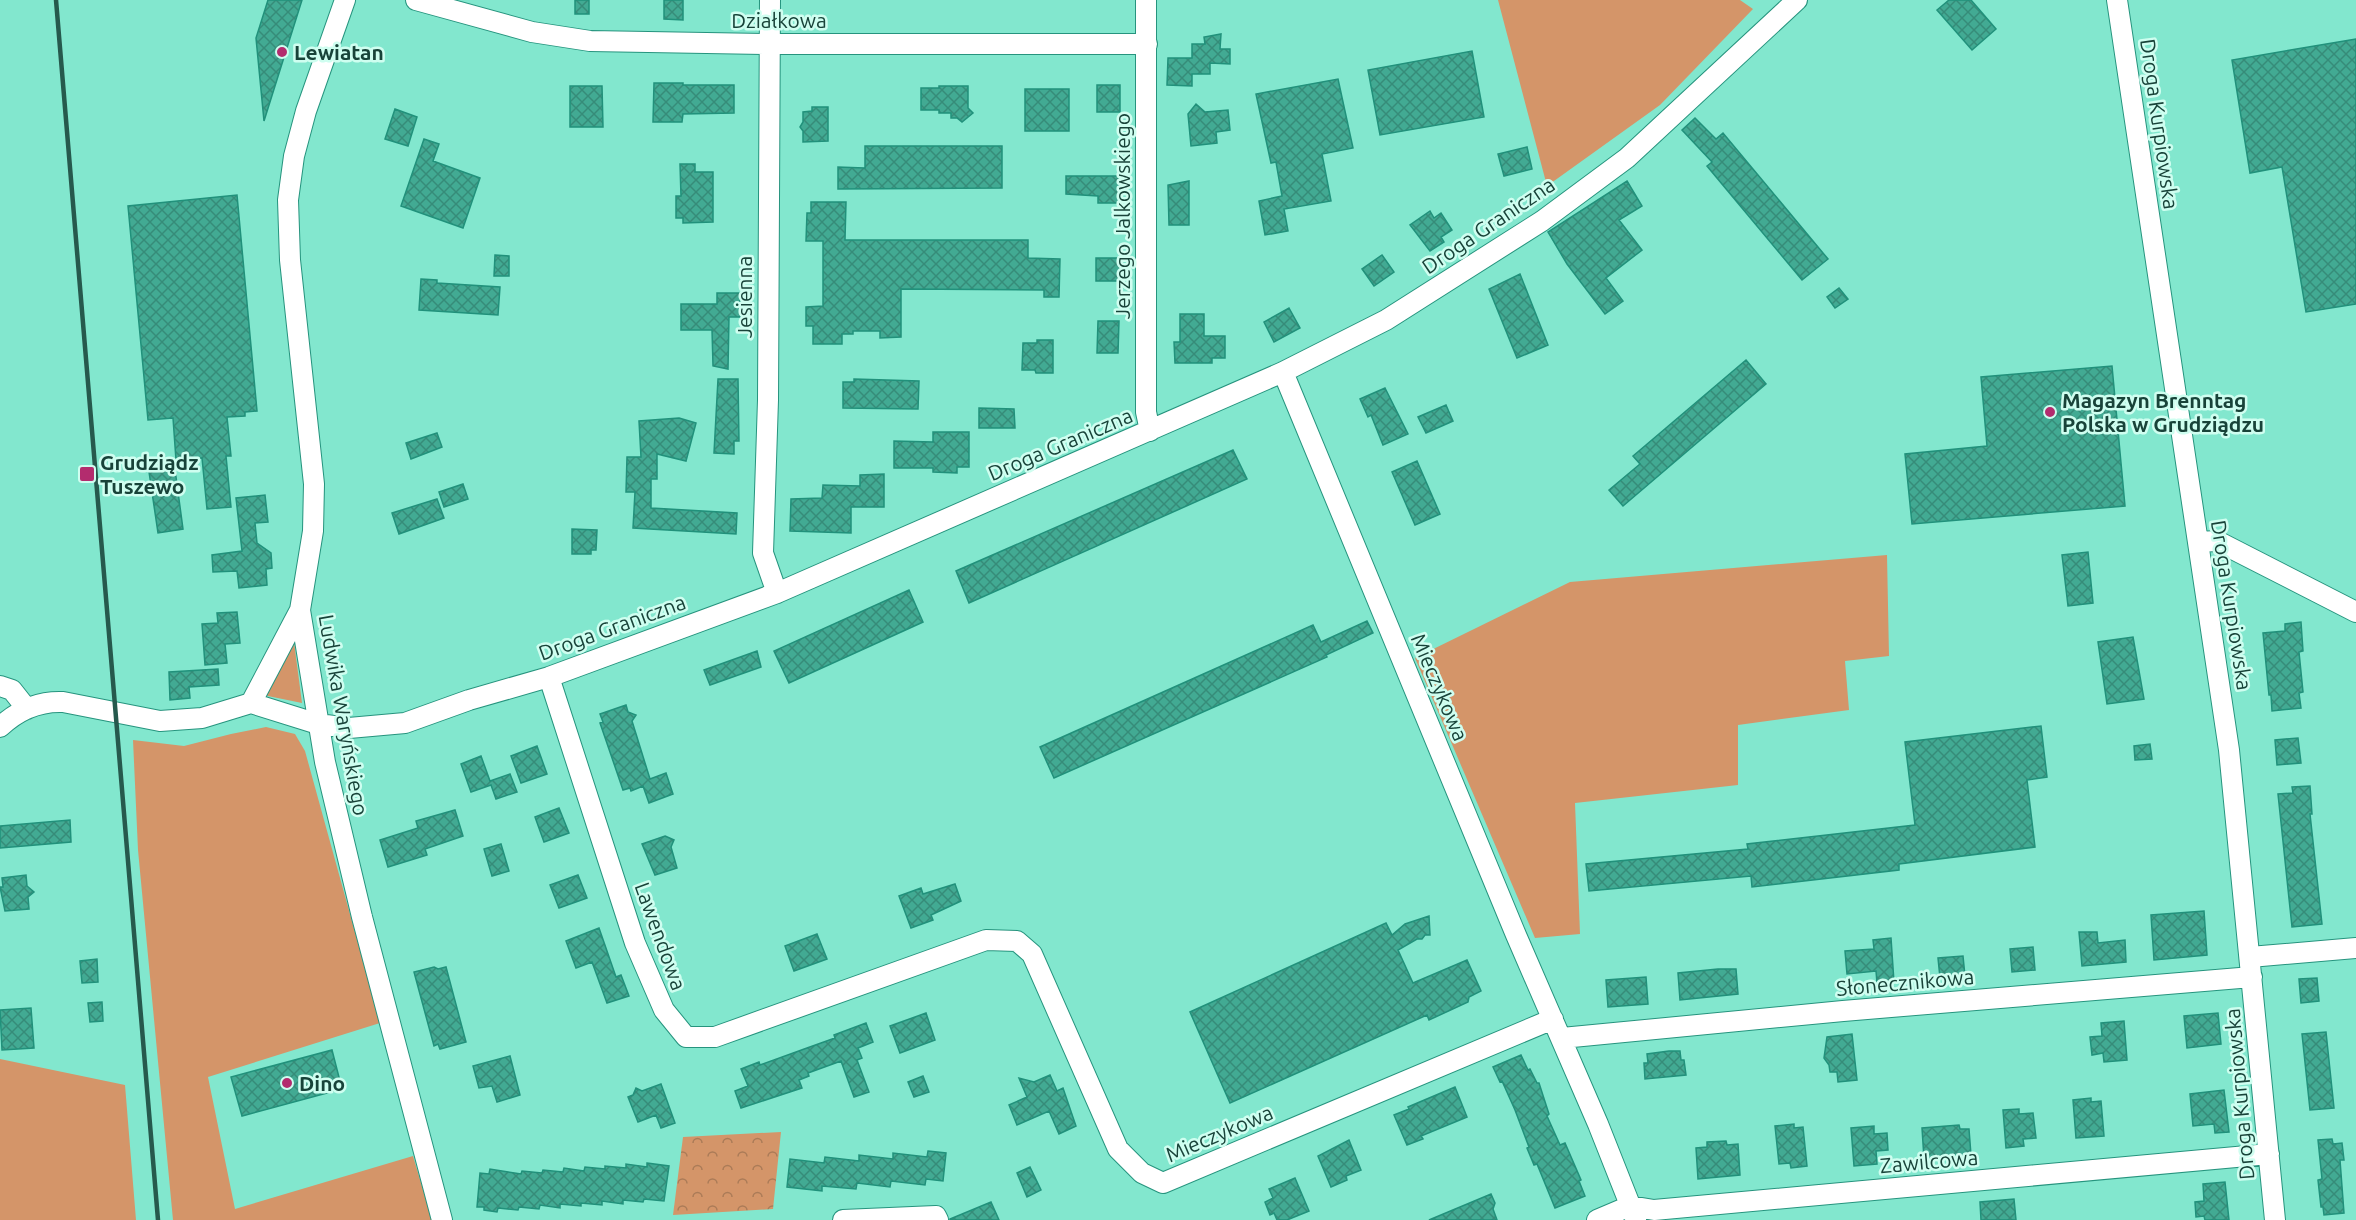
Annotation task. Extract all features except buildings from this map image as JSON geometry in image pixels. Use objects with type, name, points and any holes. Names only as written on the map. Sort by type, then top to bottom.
[{"type":"street","name":"Ludwika Waryńskiego","points":[[345,0],[306,111],[294,156],[288,201],[290,260],[314,484],[313,531],[300,610],[318,724],[362,917],[442,1220]]},
{"type":"street","name":"Działkowa","points":[[416,0],[532,32],[590,41],[769,44],[1147,44]]},
{"type":"street","name":"Jesienna","points":[[770,0],[768,400],[763,553],[777,593]]},
{"type":"street","name":"Jerzego Jalkowskiego","points":[[1146,0],[1146,412],[1150,431]]},
{"type":"street","name":"Droga Graniczna","points":[[251,703],[318,724],[349,728],[405,723],[469,700],[549,677],[777,593],[1282,372],[1386,320],[1542,221],[1627,158],[1797,0]]},
{"type":"street","name":"Droga Kurpiowska","points":[[2117,0],[2229,750],[2276,1220]]},
{"type":"street","name":"Mieczykowa","points":[[1282,372],[1562,1038],[1633,1213]]},
{"type":"street","points":[[2198,542],[2217,541],[2356,612]]},
{"type":"street","points":[[0,727],[27,708],[48,702],[63,702],[160,721],[202,718],[251,703],[300,610]]},
{"type":"street","name":"Lawendowa","points":[[549,677],[635,943],[663,1010],[686,1037],[715,1037],[854,987]]},
{"type":"street","points":[[0,686],[12,690],[27,708]]},
{"type":"street","name":"Mieczykowa","points":[[854,987],[986,940],[1017,941],[1032,954],[1118,1149],[1142,1173],[1163,1183],[1553,1019]]},
{"type":"street","points":[[2250,957],[2356,948]]},
{"type":"street","name":"Słonecznikowa","points":[[1562,1038],[1855,1010],[2252,977]]},
{"type":"street","name":"Zawilcowa","points":[[1596,1220],[1654,1210],[2269,1154]]},
{"type":"street","points":[[843,1220],[937,1218]]},
{"type":"green space","points":[[1498,0],[1740,0],[1753,9],[1660,105],[1547,186]]},
{"type":"green space","points":[[1887,555],[1889,656],[1845,661],[1849,710],[1738,725],[1738,785],[1575,803],[1580,934],[1535,938],[1415,658],[1570,582]]},
{"type":"green space","points":[[294,642],[302,703],[263,695]]},
{"type":"green space","points":[[266,727],[295,734],[305,751],[380,1023],[208,1077],[235,1209],[413,1156],[432,1220],[173,1220],[138,850],[133,740],[184,746]]},
{"type":"green space","points":[[0,1059],[125,1085],[136,1220],[0,1220]]},
{"type":"green space","points":[[781,1132],[773,1209],[673,1215],[683,1137]]},
{"type":"railway","points":[[56,0],[158,1220]]},
{"type":"place","name":"Lewiatan","points":[[282,52]]},
{"type":"place","name":"Magazyn Brenntag Polska w Grudziądzu","points":[[2050,412]]},
{"type":"place","name":"Grudziądz Tuszewo","points":[[87,474]]},
{"type":"place","name":"Dino","points":[[287,1083]]}]
